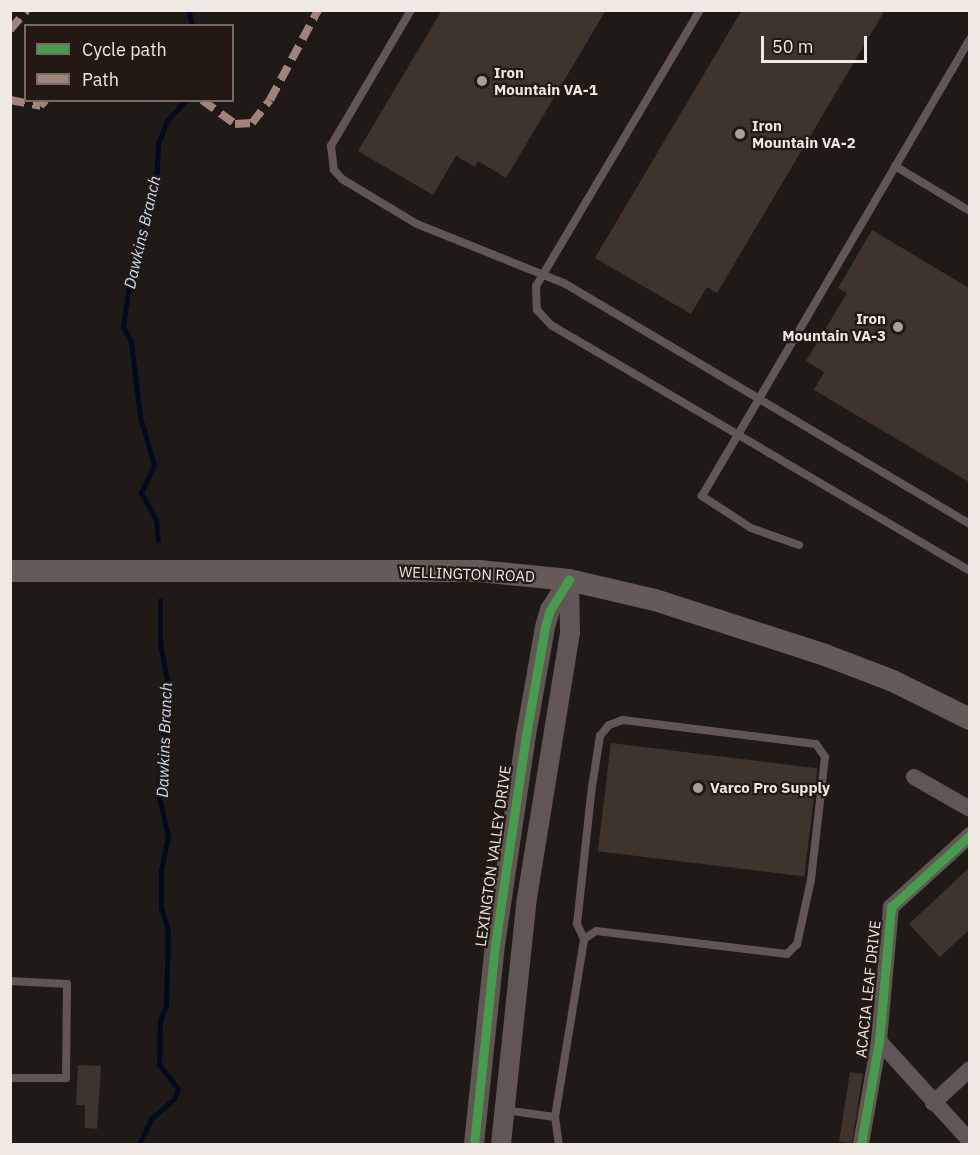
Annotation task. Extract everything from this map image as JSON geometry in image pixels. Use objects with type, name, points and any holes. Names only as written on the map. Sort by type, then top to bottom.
[{"type":"main road","name":"WELLINGTON ROAD","points":[[10,571],[479,571],[569,580],[655,600],[815,651],[893,681],[969,719]]},
{"type":"street","name":"LEXINGTON VALLEY DRIVE","points":[[474,1144],[503,883],[543,639],[550,610],[569,580]]},
{"type":"street","points":[[501,1144],[527,898],[570,633],[569,580]]},
{"type":"street","points":[[914,777],[969,809]]},
{"type":"street","name":"ACACIA LEAF DRIVE","points":[[861,1144],[879,1041],[891,907],[969,835]]},
{"type":"street","points":[[879,1041],[969,1141]]},
{"type":"street","points":[[933,1103],[969,1069]]},
{"type":"street","points":[[477,1108],[504,1110]]},
{"type":"lane","points":[[411,10],[332,146],[334,170],[342,179],[417,224],[544,273],[969,524]]},
{"type":"lane","points":[[700,10],[536,286],[534,300],[537,310],[551,325],[968,567]]},
{"type":"lane","points":[[799,545],[751,528],[702,496],[969,39]]},
{"type":"lane","points":[[895,166],[969,211]]},
{"type":"lane","points":[[559,1144],[555,1117],[584,939],[577,924],[600,736],[609,724],[623,720],[816,744],[825,757],[811,880],[797,944],[787,954],[596,931],[584,939]]},
{"type":"lane","points":[[10,981],[67,984],[66,1078],[10,1078]]},
{"type":"lane","points":[[504,1110],[555,1117]]},
{"type":"building","name":"Iron Mountain VA-1","points":[[442,10],[606,10],[506,178],[478,161],[475,167],[456,156],[433,195],[358,151]]},
{"type":"building","name":"Iron Mountain VA-2","points":[[742,10],[885,10],[717,293],[707,287],[691,314],[595,258]]},
{"type":"building","name":"Iron Mountain VA-3","points":[[872,230],[969,288],[969,482],[814,390],[824,372],[806,361],[847,293],[838,288]]},
{"type":"building","points":[[611,743],[817,768],[804,877],[598,851]]},
{"type":"building","points":[[969,868],[969,930],[940,957],[909,924]]},
{"type":"building","points":[[78,1065],[101,1066],[97,1129],[85,1128],[85,1105],[76,1105]]},
{"type":"building","points":[[850,1072],[863,1074],[852,1143],[839,1141]]},
{"type":"waterway","name":"Dawkins Branch","points":[[189,10],[192,24]]},
{"type":"waterway","name":"Dawkins Branch","points":[[158,540],[156,520],[141,493],[154,465],[140,417],[131,342],[123,326],[134,253],[156,184],[158,144],[167,121],[184,102]]},
{"type":"waterway","name":"Dawkins Branch","points":[[139,1144],[151,1119],[174,1099],[178,1089],[159,1065],[160,1021],[166,1005],[168,930],[161,908],[161,870],[168,837],[158,793],[168,685],[160,644],[160,601]]},
{"type":"marked path","points":[[10,30],[27,10]]},
{"type":"marked path","points":[[205,102],[235,124],[252,123],[270,100],[318,10]]},
{"type":"marked path","points":[[10,100],[40,106],[44,102]]},
{"type":"cycle path","points":[[474,1144],[495,945],[526,735],[545,627],[550,610],[569,580]]},
{"type":"cycle path","points":[[861,1144],[879,1041],[891,907],[970,835]]},
{"type":"place","name":"Iron Mountain VA-1","points":[[482,81]]},
{"type":"place","name":"Iron Mountain VA-2","points":[[740,134]]},
{"type":"place","name":"Iron Mountain VA-3","points":[[898,327]]},
{"type":"place","name":"Varco Pro Supply","points":[[698,788]]}]
